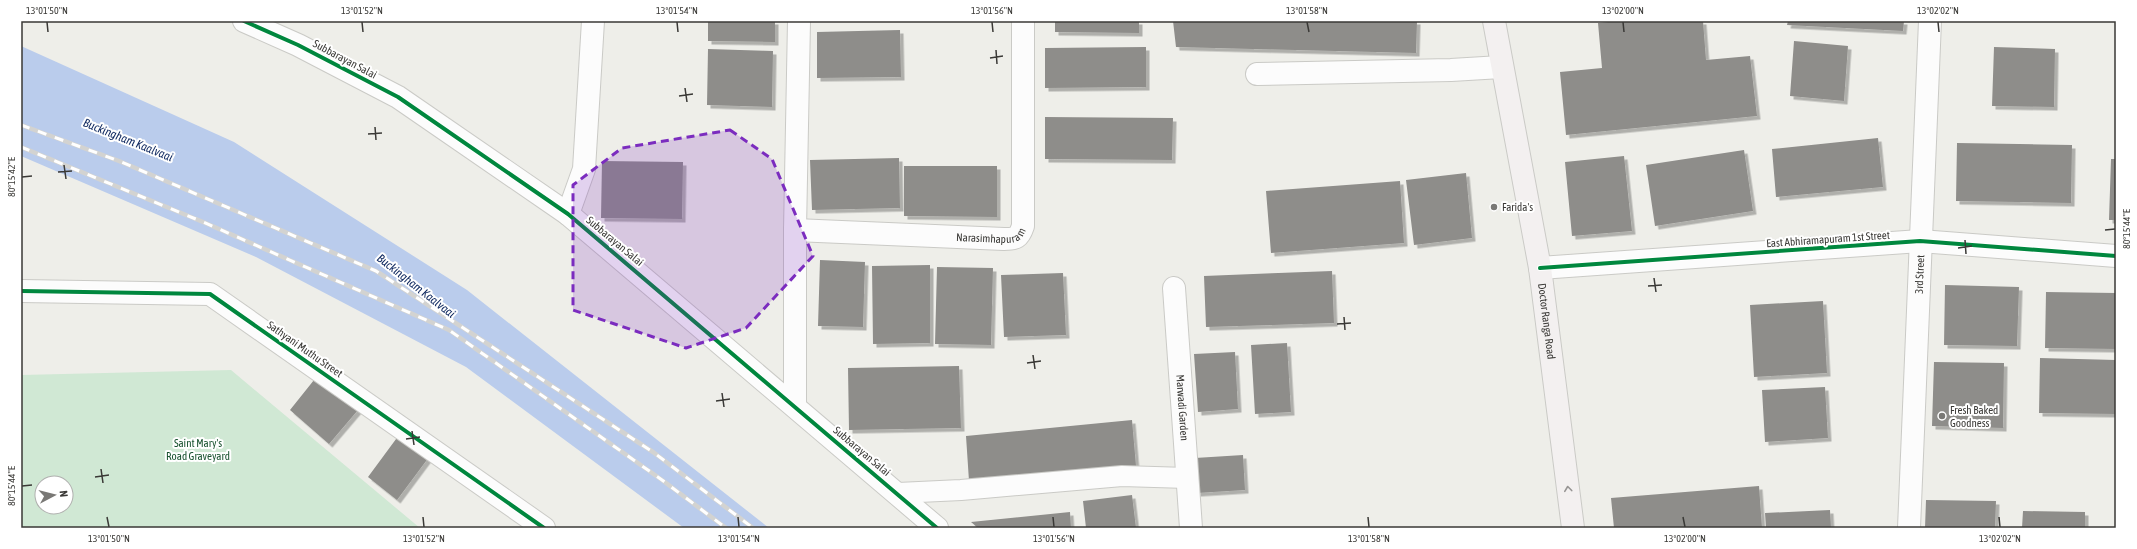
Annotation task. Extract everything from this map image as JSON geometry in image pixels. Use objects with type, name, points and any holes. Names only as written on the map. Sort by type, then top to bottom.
[{"type":"main road","name":"Doctor Ranga Road","points":[[1494,21],[1501,67],[1540,268],[1573,528]]},
{"type":"street","name":"Subbarayan Salai","points":[[244,21],[298,45],[398,98],[568,214],[795,405],[937,528]]},
{"type":"street","points":[[568,214],[584,169],[593,21]]},
{"type":"street","points":[[795,405],[795,230],[799,21]]},
{"type":"street","name":"Narasimhapuram","points":[[795,230],[1004,240],[1015,239],[1020,235],[1023,226],[1023,21]]},
{"type":"street","name":"3rd Street","points":[[1908,528],[1930,21]]},
{"type":"street","points":[[1257,74],[1451,70],[1501,67]]},
{"type":"street","name":"East Abhiramapuram 1st Street","points":[[1540,268],[1920,241],[2116,256]]},
{"type":"street","name":"Marwadi Garden","points":[[1174,288],[1191,528]]},
{"type":"street","name":"Sathyani Muthu Street","points":[[21,291],[210,294],[544,528]]},
{"type":"lane","points":[[898,493],[961,490],[1122,476],[1187,478]]},
{"type":"highlighted area","points":[[730,130],[772,159],[813,256],[746,328],[686,348],[573,310],[573,185],[622,148]]},
{"type":"green space","name":"Saint Mary's Road Graveyard","points":[[231,370],[420,528],[21,528],[21,375]]},
{"type":"water","name":"Buckingham Kaalvaai","points":[[21,46],[234,142],[467,290],[769,528],[684,528],[466,367],[256,257],[21,156]]},
{"type":"building","points":[[708,21],[775,21],[775,42],[708,41]]},
{"type":"building","points":[[1055,21],[1139,21],[1139,33],[1055,32]]},
{"type":"building","points":[[1173,21],[1417,21],[1416,53],[1176,47]]},
{"type":"building","points":[[1619,21],[1703,21],[1706,60],[1750,56],[1757,116],[1566,135],[1560,72],[1602,68],[1598,23]]},
{"type":"building","points":[[1788,21],[1904,21],[1903,31],[1787,25]]},
{"type":"building","points":[[900,30],[901,77],[817,78],[817,32]]},
{"type":"building","points":[[1794,41],[1848,46],[1844,101],[1790,96]]},
{"type":"building","points":[[1146,47],[1146,87],[1045,88],[1045,48]]},
{"type":"building","points":[[1994,47],[2055,49],[2054,107],[1992,106]]},
{"type":"building","points":[[708,49],[773,51],[772,107],[707,105]]},
{"type":"building","points":[[1045,117],[1173,118],[1172,160],[1045,159]]},
{"type":"building","points":[[1878,138],[1883,187],[1776,197],[1772,149]]},
{"type":"building","points":[[1957,143],[2072,145],[2071,203],[1956,201]]},
{"type":"building","points":[[1744,150],[1753,211],[1655,226],[1646,165]]},
{"type":"building","points":[[1624,156],[1632,231],[1572,236],[1565,162]]},
{"type":"building","points":[[899,158],[900,208],[812,210],[810,160]]},
{"type":"building","points":[[2111,159],[2116,159],[2116,220],[2109,220]]},
{"type":"building","points":[[602,161],[683,162],[682,219],[601,218]]},
{"type":"building","points":[[904,166],[997,166],[997,217],[904,216]]},
{"type":"building","points":[[1466,173],[1472,238],[1414,245],[1406,180]]},
{"type":"building","points":[[1400,181],[1404,243],[1271,253],[1266,191]]},
{"type":"building","points":[[820,260],[865,262],[863,327],[818,326]]},
{"type":"building","points":[[930,265],[930,343],[873,344],[872,266]]},
{"type":"building","points":[[937,267],[993,268],[991,345],[935,344]]},
{"type":"building","points":[[1332,271],[1334,323],[1206,327],[1204,276]]},
{"type":"building","points":[[1063,273],[1066,335],[1004,337],[1001,275]]},
{"type":"building","points":[[1945,285],[2019,287],[2017,346],[1944,345]]},
{"type":"building","points":[[2046,292],[2116,293],[2116,349],[2045,348]]},
{"type":"building","points":[[1823,301],[1827,373],[1754,377],[1750,305]]},
{"type":"building","points":[[1287,343],[1291,412],[1255,414],[1251,345]]},
{"type":"building","points":[[1235,352],[1238,409],[1198,412],[1194,354]]},
{"type":"building","points":[[2040,358],[2116,360],[2116,414],[2039,413]]},
{"type":"building","points":[[1934,362],[2004,363],[2003,428],[1932,426]]},
{"type":"building","points":[[959,366],[961,428],[849,430],[848,368]]},
{"type":"building","points":[[318,375],[358,410],[329,444],[290,410]]},
{"type":"building","points":[[1825,387],[1828,438],[1765,442],[1762,390]]},
{"type":"building","points":[[1132,420],[1136,466],[969,481],[966,436]]},
{"type":"building","points":[[399,435],[429,457],[397,500],[368,477]]},
{"type":"building","points":[[1243,455],[1245,490],[1197,493],[1195,458]]},
{"type":"building","points":[[1759,486],[1762,528],[1614,528],[1611,498]]},
{"type":"building","points":[[1132,495],[1136,528],[1086,528],[1083,501]]},
{"type":"building","points":[[1926,500],[1996,501],[1995,528],[1925,528]]},
{"type":"building","points":[[1830,510],[1831,528],[1766,528],[1765,513]]},
{"type":"building","points":[[2023,511],[2085,512],[2085,528],[2022,528]]},
{"type":"building","points":[[1070,512],[1071,528],[978,528],[971,522]]},
{"type":"railway","points":[[21,125],[119,161],[376,271],[653,452],[753,528]]},
{"type":"railway","points":[[21,147],[203,222],[449,330],[662,480],[726,528]]},
{"type":"cycle path","points":[[244,21],[298,45],[398,97],[568,214],[937,528]]},
{"type":"cycle path","points":[[1540,268],[1920,241],[2116,256]]},
{"type":"cycle path","points":[[21,291],[210,294],[544,528]]},
{"type":"place","name":"Farida's","points":[[1494,207]]},
{"type":"place","name":"Fresh Baked Goodness","points":[[1942,416]]}]
